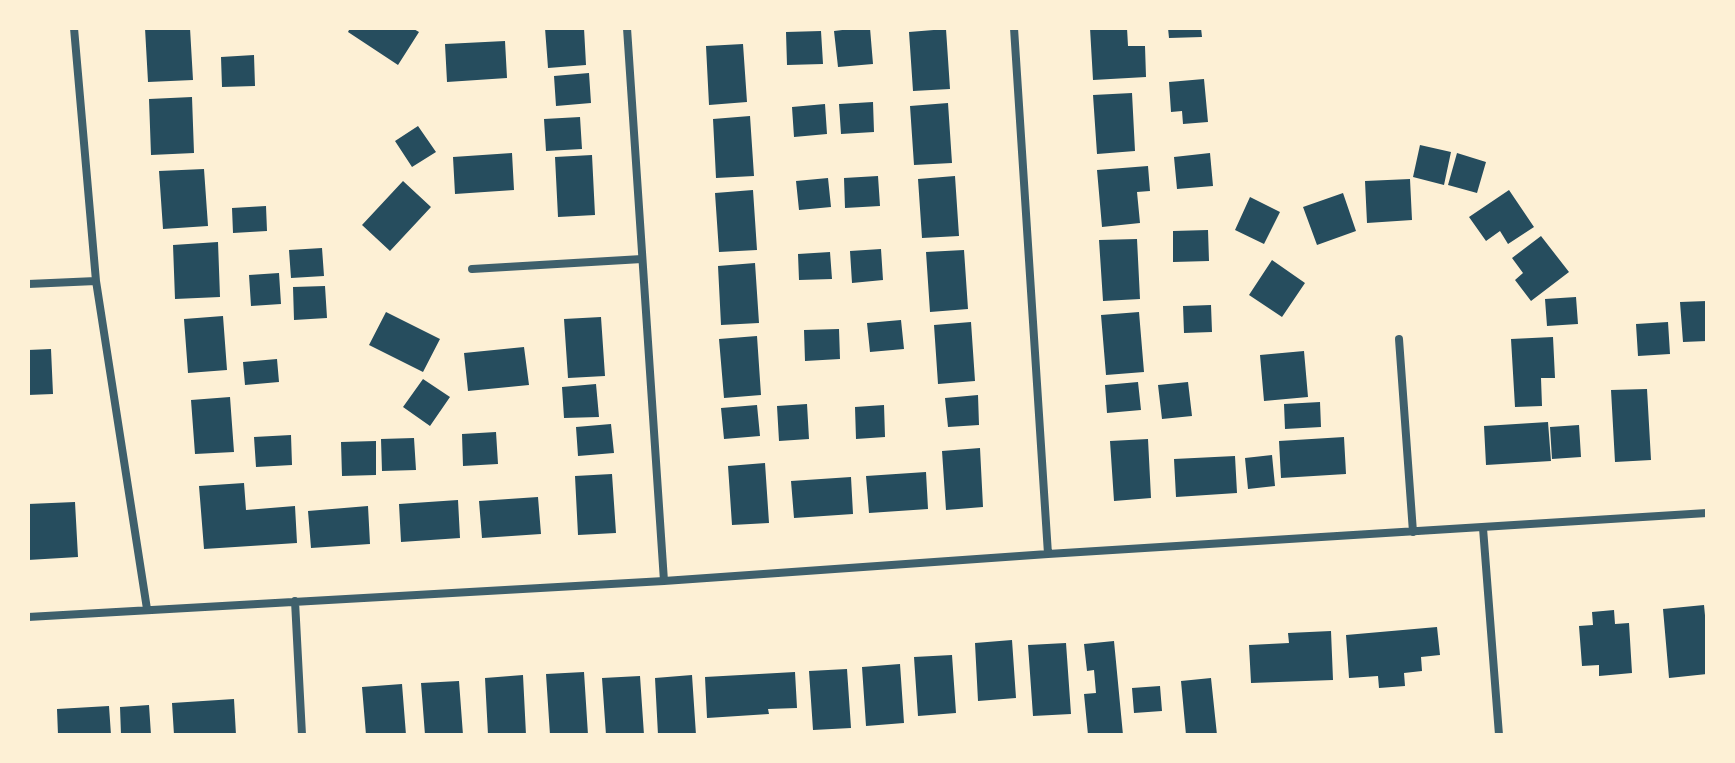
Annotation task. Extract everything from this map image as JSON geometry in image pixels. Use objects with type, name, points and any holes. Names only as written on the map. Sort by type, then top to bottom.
[{"type":"street","points":[[74,28],[96,281],[147,609]]},
{"type":"street","points":[[627,28],[664,581]]},
{"type":"street","points":[[1014,28],[1048,554]]},
{"type":"street","points":[[472,269],[642,259]]},
{"type":"street","points":[[28,284],[96,281]]},
{"type":"street","points":[[1399,339],[1413,532]]},
{"type":"street","points":[[28,617],[664,581],[1707,513]]},
{"type":"street","points":[[1483,528],[1499,735]]},
{"type":"street","points":[[295,601],[302,735]]},
{"type":"building","points":[[145,28],[190,28],[193,80],[148,82]]},
{"type":"building","points":[[350,28],[412,28],[419,32],[398,65],[348,32]]},
{"type":"building","points":[[545,28],[584,28],[586,65],[548,68]]},
{"type":"building","points":[[870,28],[873,64],[838,67],[834,31]]},
{"type":"building","points":[[1090,28],[1127,28],[1128,46],[1145,46],[1146,77],[1093,80]]},
{"type":"building","points":[[1168,28],[1201,28],[1202,37],[1169,38]]},
{"type":"building","points":[[946,29],[950,89],[913,91],[909,32]]},
{"type":"building","points":[[821,31],[823,64],[787,65],[786,32]]},
{"type":"building","points":[[505,41],[507,78],[447,82],[445,44]]},
{"type":"building","points":[[743,44],[747,102],[709,105],[706,46]]},
{"type":"building","points":[[254,55],[255,86],[222,87],[221,57]]},
{"type":"building","points":[[589,73],[591,103],[556,106],[554,76]]},
{"type":"building","points":[[1204,79],[1208,122],[1183,124],[1182,111],[1171,112],[1169,82]]},
{"type":"building","points":[[1132,93],[1135,151],[1097,154],[1093,95]]},
{"type":"building","points":[[192,97],[194,153],[151,155],[149,99]]},
{"type":"building","points":[[873,102],[874,132],[841,134],[839,104]]},
{"type":"building","points":[[948,103],[952,163],[914,165],[910,106]]},
{"type":"building","points":[[825,104],[827,134],[794,137],[792,107]]},
{"type":"building","points":[[750,116],[754,176],[716,178],[713,119]]},
{"type":"building","points":[[580,117],[582,149],[546,151],[544,119]]},
{"type":"building","points":[[418,126],[436,152],[412,167],[395,141]]},
{"type":"building","points":[[1420,145],[1451,152],[1444,185],[1413,177]]},
{"type":"building","points":[[512,153],[514,190],[455,194],[453,157]]},
{"type":"building","points":[[1210,153],[1213,186],[1177,189],[1174,157]]},
{"type":"building","points":[[1457,153],[1486,162],[1477,193],[1448,185]]},
{"type":"building","points":[[592,155],[595,215],[558,217],[555,157]]},
{"type":"building","points":[[1148,166],[1150,191],[1137,192],[1140,223],[1102,227],[1097,170]]},
{"type":"building","points":[[204,169],[208,226],[163,229],[159,171]]},
{"type":"building","points":[[878,176],[880,206],[845,208],[844,178]]},
{"type":"building","points":[[955,176],[959,236],[922,238],[918,179]]},
{"type":"building","points":[[828,178],[831,207],[799,210],[796,181]]},
{"type":"building","points":[[1410,179],[1412,220],[1367,223],[1365,181]]},
{"type":"building","points":[[403,181],[431,207],[390,251],[362,225]]},
{"type":"building","points":[[753,190],[757,250],[719,252],[715,193]]},
{"type":"building","points":[[1509,190],[1534,227],[1508,244],[1500,231],[1486,241],[1469,217]]},
{"type":"building","points":[[1343,193],[1356,231],[1317,245],[1303,207]]},
{"type":"building","points":[[1250,197],[1280,212],[1264,244],[1235,230]]},
{"type":"building","points":[[266,206],[267,231],[233,233],[232,208]]},
{"type":"building","points":[[1208,230],[1209,261],[1173,262],[1173,231]]},
{"type":"building","points":[[1541,236],[1569,272],[1531,301],[1515,280],[1523,273],[1512,258]]},
{"type":"building","points":[[1137,239],[1140,299],[1103,301],[1099,240]]},
{"type":"building","points":[[218,242],[220,297],[175,299],[173,245]]},
{"type":"building","points":[[322,248],[324,276],[291,278],[289,250]]},
{"type":"building","points":[[881,249],[883,280],[852,283],[850,251]]},
{"type":"building","points":[[964,250],[968,309],[930,312],[926,252]]},
{"type":"building","points":[[830,252],[832,279],[799,280],[798,254]]},
{"type":"building","points":[[1272,260],[1305,283],[1282,317],[1249,295]]},
{"type":"building","points":[[755,263],[759,323],[721,325],[718,266]]},
{"type":"building","points":[[279,273],[281,304],[251,306],[249,275]]},
{"type":"building","points":[[325,286],[327,318],[294,320],[293,287]]},
{"type":"building","points":[[1576,297],[1578,324],[1547,326],[1545,299]]},
{"type":"building","points":[[1707,301],[1707,341],[1683,342],[1680,302]]},
{"type":"building","points":[[1211,305],[1212,332],[1184,333],[1183,306]]},
{"type":"building","points":[[386,312],[440,339],[423,372],[369,345]]},
{"type":"building","points":[[1139,312],[1144,372],[1106,375],[1101,315]]},
{"type":"building","points":[[223,316],[227,370],[188,373],[184,319]]},
{"type":"building","points":[[601,317],[605,376],[568,378],[564,319]]},
{"type":"building","points":[[901,320],[904,349],[870,352],[867,323]]},
{"type":"building","points":[[971,322],[975,381],[938,384],[934,325]]},
{"type":"building","points":[[1668,322],[1670,354],[1638,356],[1636,324]]},
{"type":"building","points":[[839,329],[840,359],[805,361],[804,330]]},
{"type":"building","points":[[757,336],[761,395],[724,398],[719,339]]},
{"type":"building","points":[[1553,337],[1555,378],[1541,378],[1542,406],[1515,407],[1511,339]]},
{"type":"building","points":[[524,347],[529,385],[468,391],[464,353]]},
{"type":"building","points":[[51,349],[53,394],[28,395],[28,350]]},
{"type":"building","points":[[1304,351],[1308,397],[1264,401],[1260,355]]},
{"type":"building","points":[[277,359],[279,382],[245,385],[243,362]]},
{"type":"building","points":[[423,379],[450,397],[430,426],[403,407]]},
{"type":"building","points":[[1138,382],[1141,410],[1107,413],[1105,385]]},
{"type":"building","points":[[1188,382],[1192,416],[1162,419],[1158,385]]},
{"type":"building","points":[[596,384],[599,417],[564,418],[562,387]]},
{"type":"building","points":[[1647,389],[1651,460],[1615,462],[1611,390]]},
{"type":"building","points":[[978,395],[979,425],[948,427],[945,398]]},
{"type":"building","points":[[230,397],[234,452],[195,454],[191,400]]},
{"type":"building","points":[[1320,402],[1321,427],[1285,429],[1284,404]]},
{"type":"building","points":[[807,404],[809,439],[779,441],[777,406]]},
{"type":"building","points":[[757,405],[760,436],[724,439],[721,408]]},
{"type":"building","points":[[884,405],[885,437],[856,439],[855,407]]},
{"type":"building","points":[[1548,422],[1551,461],[1486,465],[1484,426]]},
{"type":"building","points":[[611,424],[614,453],[578,456],[576,427]]},
{"type":"building","points":[[1579,425],[1581,457],[1552,459],[1550,427]]},
{"type":"building","points":[[496,432],[498,464],[463,466],[462,434]]},
{"type":"building","points":[[291,435],[292,465],[256,467],[254,437]]},
{"type":"building","points":[[1344,437],[1346,474],[1281,478],[1279,441]]},
{"type":"building","points":[[414,438],[416,470],[382,471],[381,439]]},
{"type":"building","points":[[1148,439],[1151,498],[1114,501],[1110,441]]},
{"type":"building","points":[[376,441],[376,475],[342,476],[341,442]]},
{"type":"building","points":[[980,448],[983,507],[946,510],[942,451]]},
{"type":"building","points":[[1272,455],[1275,486],[1248,489],[1245,458]]},
{"type":"building","points":[[1235,456],[1237,493],[1176,497],[1174,459]]},
{"type":"building","points":[[765,463],[769,523],[732,525],[728,466]]},
{"type":"building","points":[[926,472],[928,509],[869,513],[866,476]]},
{"type":"building","points":[[612,474],[616,533],[578,535],[575,476]]},
{"type":"building","points":[[851,477],[853,514],[794,518],[791,481]]},
{"type":"building","points":[[244,483],[246,510],[295,506],[297,543],[204,549],[199,486]]},
{"type":"building","points":[[538,497],[541,534],[482,538],[479,501]]},
{"type":"building","points":[[458,500],[460,538],[401,542],[399,504]]},
{"type":"building","points":[[75,502],[78,557],[28,560],[28,504]]},
{"type":"building","points":[[368,506],[370,544],[311,548],[308,511]]},
{"type":"building","points":[[1704,605],[1707,674],[1669,678],[1663,609]]},
{"type":"building","points":[[1614,610],[1615,624],[1629,623],[1632,673],[1599,676],[1599,665],[1582,666],[1579,626],[1593,625],[1592,612]]},
{"type":"building","points":[[1437,627],[1440,655],[1421,657],[1422,671],[1404,673],[1405,686],[1379,688],[1378,676],[1349,678],[1346,635]]},
{"type":"building","points":[[1331,631],[1333,680],[1251,683],[1249,645],[1289,643],[1288,633]]},
{"type":"building","points":[[1012,640],[1016,698],[978,701],[975,643]]},
{"type":"building","points":[[1114,641],[1123,735],[1088,735],[1084,694],[1096,693],[1094,670],[1087,671],[1084,644]]},
{"type":"building","points":[[1066,643],[1071,714],[1033,716],[1028,645]]},
{"type":"building","points":[[952,655],[956,713],[918,716],[914,657]]},
{"type":"building","points":[[900,664],[904,723],[866,726],[862,667]]},
{"type":"building","points":[[847,669],[851,728],[813,730],[809,671]]},
{"type":"building","points":[[584,672],[588,735],[550,735],[546,674]]},
{"type":"building","points":[[795,672],[797,708],[768,709],[769,714],[707,718],[705,677]]},
{"type":"building","points":[[523,675],[526,735],[488,735],[485,678]]},
{"type":"building","points":[[692,675],[696,735],[658,735],[655,678]]},
{"type":"building","points":[[640,676],[644,735],[606,735],[602,678]]},
{"type":"building","points":[[1211,678],[1217,735],[1186,735],[1181,681]]},
{"type":"building","points":[[459,681],[463,735],[425,735],[421,683]]},
{"type":"building","points":[[402,684],[406,735],[366,735],[362,687]]},
{"type":"building","points":[[1160,686],[1162,711],[1134,713],[1132,688]]},
{"type":"building","points":[[234,699],[236,735],[174,735],[172,703]]},
{"type":"building","points":[[149,705],[151,735],[121,735],[120,707]]},
{"type":"building","points":[[109,706],[111,735],[58,735],[57,709]]}]
